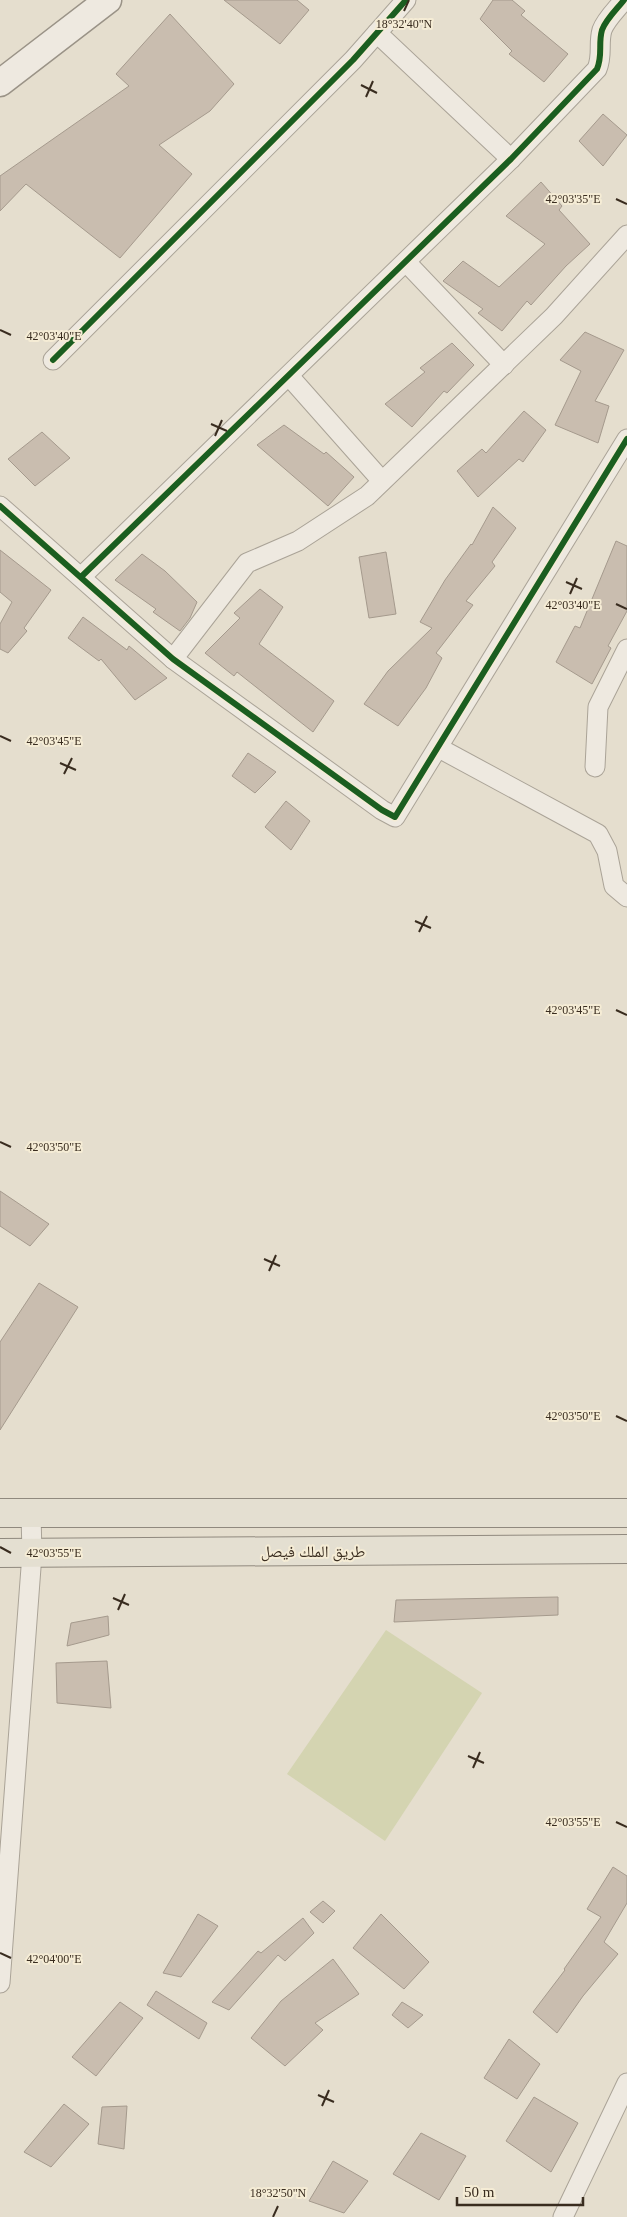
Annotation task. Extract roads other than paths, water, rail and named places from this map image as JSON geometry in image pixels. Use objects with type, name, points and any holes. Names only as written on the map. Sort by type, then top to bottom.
[{"type":"main road","points":[[0,1513],[627,1513]]},
{"type":"main road","name":"طريق الملك فيصل","points":[[0,1553],[627,1549]]},
{"type":"street","points":[[0,82],[108,0]]},
{"type":"street","points":[[53,360],[378,33],[406,0]]},
{"type":"street","points":[[81,577],[512,159],[597,70],[602,57],[600,42],[603,28],[624,0]]},
{"type":"street","points":[[378,33],[512,159]]},
{"type":"street","points":[[173,659],[247,563],[298,541],[367,496],[554,316],[627,235]]},
{"type":"street","points":[[406,262],[504,365]]},
{"type":"street","points":[[289,376],[382,482]]},
{"type":"street","points":[[0,506],[173,659],[382,810],[395,817],[627,439]]},
{"type":"street","points":[[596,767],[598,707],[627,649]]},
{"type":"street","points":[[439,748],[598,834],[607,851],[614,886],[627,897]]},
{"type":"street","points":[[0,1983],[32,1554],[31,1514]]},
{"type":"street","points":[[563,2217],[627,2083]]}]
